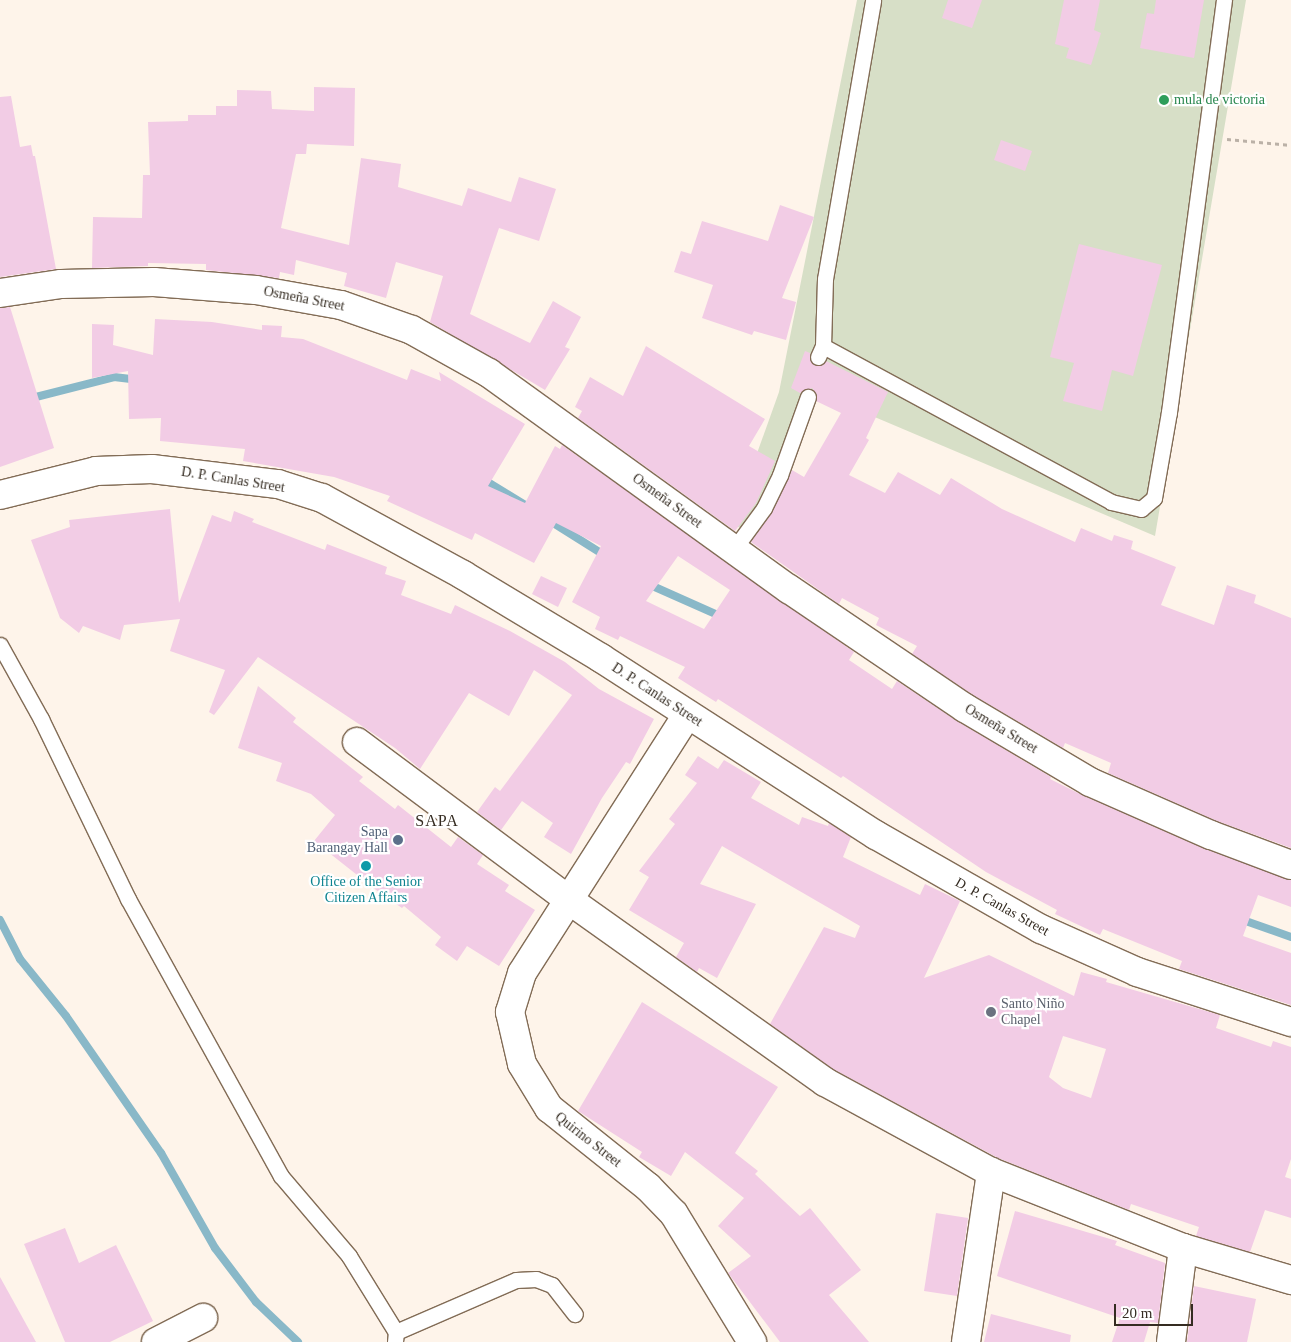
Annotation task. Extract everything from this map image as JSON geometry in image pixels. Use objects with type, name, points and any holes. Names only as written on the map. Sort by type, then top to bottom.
[{"type":"street","name":"Osmeña Street","points":[[0,293],[61,284],[154,282],[256,290],[341,305],[412,330],[489,373],[734,549],[964,708],[1090,782],[1291,865]]},
{"type":"street","name":"D. P. Canlas Street","points":[[0,495],[96,471],[152,469],[278,484],[322,498],[463,575],[601,658],[876,835],[1041,929],[1138,972],[1291,1022]]},
{"type":"street","name":"Quirino Street","points":[[687,715],[522,973],[510,1012],[522,1064],[549,1108],[648,1187],[674,1214],[752,1342]]},
{"type":"street","points":[[357,742],[569,900],[824,1082],[991,1172],[1183,1248],[1291,1280]]},
{"type":"street","points":[[966,1342],[991,1172]]},
{"type":"street","points":[[1171,1342],[1183,1248]]},
{"type":"street","points":[[156,1342],[203,1318]]},
{"type":"lane","points":[[873,0],[825,279],[821,352],[1111,502],[1142,509],[1154,498],[1208,137],[1224,0]]},
{"type":"lane","points":[[734,549],[764,508],[780,475],[808,396]]},
{"type":"lane","points":[[0,645],[41,719],[128,899],[281,1176],[349,1256],[395,1337],[516,1280],[536,1279],[552,1285],[575,1314]]},
{"type":"path","points":[[1208,137],[1291,145]]},
{"type":"green space","name":"mula de victoria","points":[[857,0],[1246,0],[1155,536],[818,393],[750,534],[732,523],[779,392]]},
{"type":"building","points":[[948,0],[982,0],[972,28],[942,18]]},
{"type":"building","points":[[1064,0],[1100,0],[1094,30],[1101,33],[1091,65],[1066,58],[1069,48],[1055,44]]},
{"type":"building","points":[[1156,0],[1204,0],[1194,58],[1140,48],[1147,13],[1154,14]]},
{"type":"building","points":[[314,87],[355,88],[354,146],[307,144],[306,154],[296,154],[281,228],[349,245],[361,158],[401,164],[398,187],[462,206],[468,188],[511,202],[519,177],[556,189],[539,241],[499,228],[470,314],[530,343],[553,301],[581,317],[565,347],[570,349],[545,390],[430,322],[443,276],[396,262],[386,298],[344,286],[347,273],[296,260],[294,275],[280,272],[279,278],[206,270],[206,264],[148,263],[148,266],[92,268],[93,217],[142,218],[143,175],[150,175],[148,122],[188,121],[188,115],[216,115],[216,106],[237,106],[237,90],[271,91],[272,109],[314,111]]},
{"type":"building","points":[[11,96],[20,147],[31,145],[33,156],[35,156],[56,269],[0,277],[0,97]]},
{"type":"building","points":[[1001,140],[1032,151],[1025,171],[994,160]]},
{"type":"building","points":[[780,205],[814,217],[782,298],[796,302],[786,340],[754,331],[752,335],[702,318],[713,285],[674,272],[681,251],[691,254],[702,221],[768,241]]},
{"type":"building","points":[[1079,244],[1162,265],[1133,376],[1112,370],[1102,411],[1063,401],[1074,363],[1050,357]]},
{"type":"building","points":[[10,307],[54,448],[0,467],[0,308]]},
{"type":"building","points":[[155,319],[212,322],[262,330],[262,325],[282,326],[281,337],[303,339],[407,380],[411,369],[441,381],[439,372],[525,424],[488,486],[525,503],[555,446],[560,449],[562,445],[854,652],[849,660],[892,689],[897,681],[957,721],[1051,777],[1050,779],[1084,796],[1205,849],[1291,880],[1291,907],[1258,895],[1243,936],[1291,953],[1291,1005],[1179,969],[1182,961],[1103,929],[1100,935],[1055,914],[1057,910],[986,872],[843,776],[841,778],[718,699],[716,702],[678,678],[685,667],[620,636],[618,640],[595,629],[600,617],[572,602],[601,546],[556,523],[534,563],[475,533],[472,540],[387,501],[390,496],[334,477],[243,461],[245,449],[160,441],[161,418],[129,419],[128,371],[92,378],[92,324],[114,325],[113,345],[153,355]],"holes":[[[678,556],[730,590],[704,629],[646,601]]]},
{"type":"building","points":[[646,346],[765,419],[749,446],[775,461],[756,503],[735,531],[578,418],[582,411],[575,407],[590,377],[623,396]]},
{"type":"building","points":[[805,351],[810,353],[814,365],[819,366],[826,361],[888,392],[866,438],[869,440],[849,475],[885,493],[898,472],[940,495],[951,478],[1002,509],[1075,542],[1081,528],[1112,541],[1114,535],[1133,541],[1131,549],[1176,567],[1161,605],[1214,625],[1227,585],[1256,595],[1254,603],[1291,618],[1291,848],[1217,821],[1108,773],[1111,763],[1065,743],[1063,748],[973,695],[912,654],[917,646],[876,625],[879,618],[842,598],[839,604],[751,542],[772,512],[792,470],[804,477],[841,413],[816,401],[817,395],[812,388],[800,393],[791,388]]},
{"type":"building","points":[[170,509],[179,603],[212,515],[231,522],[234,511],[254,519],[252,522],[325,550],[327,544],[387,567],[385,574],[406,581],[401,595],[451,614],[455,605],[510,631],[565,662],[599,689],[654,719],[630,764],[626,762],[602,798],[571,854],[544,837],[553,823],[522,801],[501,830],[477,812],[495,787],[500,791],[572,695],[534,670],[509,716],[469,693],[420,769],[395,748],[258,657],[214,715],[209,712],[225,670],[170,651],[180,619],[124,625],[120,640],[83,626],[79,633],[60,618],[31,540],[70,527],[69,520]]},
{"type":"building","points":[[541,576],[567,588],[558,607],[532,594]]},
{"type":"building","points":[[258,686],[296,718],[293,722],[363,777],[359,781],[395,809],[398,805],[451,847],[458,837],[483,855],[477,864],[509,885],[505,891],[535,910],[499,966],[467,946],[457,961],[435,945],[441,937],[404,906],[402,908],[380,893],[314,841],[335,815],[311,794],[276,781],[282,763],[238,748]]},
{"type":"building","points":[[698,756],[718,769],[724,760],[761,782],[751,798],[799,825],[802,817],[828,826],[829,823],[851,837],[843,857],[920,895],[925,884],[960,901],[924,978],[989,955],[1074,996],[1081,972],[1107,979],[1106,982],[1220,1015],[1216,1028],[1271,1047],[1273,1041],[1291,1047],[1291,1159],[1285,1177],[1291,1179],[1291,1218],[1265,1210],[1250,1252],[1196,1236],[1199,1227],[1131,1204],[1129,1210],[998,1158],[833,1069],[770,1024],[824,927],[855,938],[860,926],[722,846],[700,884],[756,904],[717,978],[699,968],[697,972],[676,957],[684,943],[629,910],[649,877],[639,871],[675,824],[669,819],[697,783],[685,775]],"holes":[[[1063,1036],[1106,1049],[1091,1098],[1063,1088],[1049,1077]]]},
{"type":"building","points":[[642,1002],[778,1087],[735,1153],[758,1171],[755,1174],[800,1216],[810,1208],[861,1270],[829,1295],[869,1342],[780,1342],[728,1273],[751,1256],[718,1226],[744,1198],[685,1152],[671,1176],[639,1157],[642,1152],[578,1111]]},
{"type":"building","points":[[1015,1211],[1117,1241],[1115,1245],[1165,1263],[1158,1323],[1150,1322],[1144,1342],[1112,1342],[1120,1318],[997,1276]]},
{"type":"building","points":[[936,1213],[968,1218],[957,1296],[924,1291]]},
{"type":"building","points":[[65,1228],[79,1263],[116,1245],[153,1321],[110,1342],[65,1342],[24,1244]]},
{"type":"building","points":[[0,1277],[36,1342],[0,1342]]},
{"type":"building","points":[[1194,1286],[1256,1299],[1247,1342],[1187,1342]]},
{"type":"building","points":[[991,1314],[1071,1335],[1070,1342],[984,1342]]},
{"type":"waterway","points":[[28,399],[114,377],[137,380]]},
{"type":"waterway","points":[[481,478],[527,506]]},
{"type":"waterway","points":[[547,519],[607,557]]},
{"type":"waterway","points":[[648,584],[722,617]]},
{"type":"waterway","points":[[1240,919],[1291,937]]},
{"type":"waterway","points":[[0,920],[20,959],[66,1016],[161,1153],[215,1248],[256,1302],[298,1342]]},
{"type":"place","name":"mula de victoria","points":[[1164,100]]},
{"type":"place","name":"Sapa Barangay Hall","points":[[398,840]]},
{"type":"place","name":"Office of the Senior Citizen Affairs","points":[[366,866]]},
{"type":"place","name":"Santo Niño Chapel","points":[[991,1012]]},
{"type":"district","name":"SAPA","points":[[437,821]]}]
